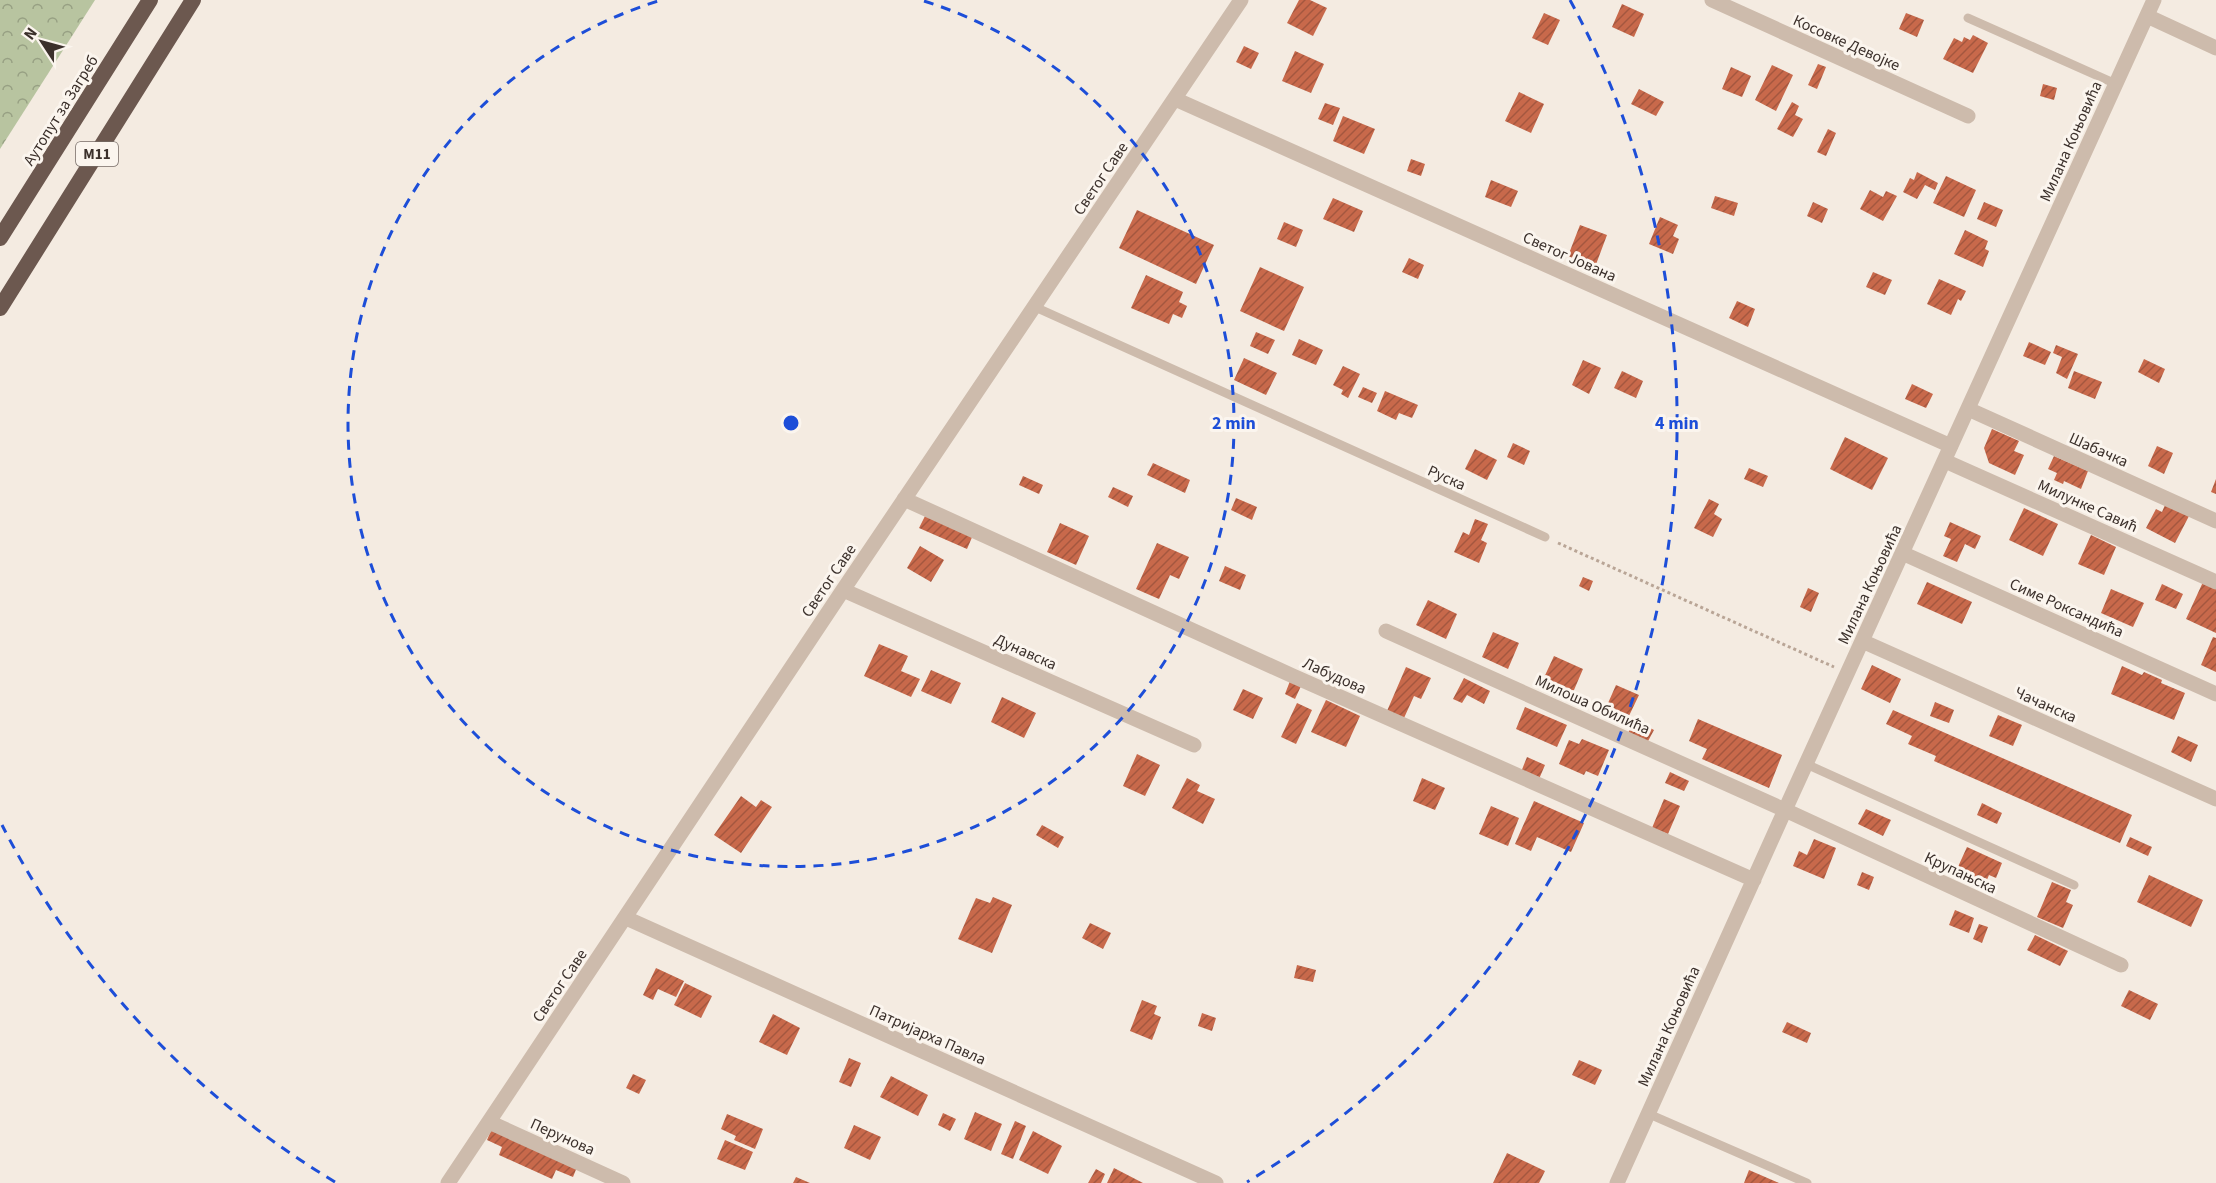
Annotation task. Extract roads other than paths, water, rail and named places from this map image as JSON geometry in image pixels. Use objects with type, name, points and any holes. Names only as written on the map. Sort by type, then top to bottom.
[{"type":"highway","name":"Аутопут за Загреб","points":[[0,238],[150,0]]},
{"type":"highway","name":"M11","points":[[0,308],[193,0]]},
{"type":"street","name":"Светог Саве","points":[[448,1183],[904,499],[1241,0]]},
{"type":"street","name":"Косовке Девојке","points":[[1712,0],[1968,116]]},
{"type":"street","name":"Милана Коњовића","points":[[1617,1183],[2154,0]]},
{"type":"street","points":[[2147,16],[2216,48]]},
{"type":"street","name":"Светог Јована","points":[[1175,99],[1951,446]]},
{"type":"street","name":"Шабачка","points":[[1968,409],[2216,521]]},
{"type":"street","name":"Милунке Савић","points":[[1945,461],[2216,582]]},
{"type":"street","name":"Лабудова","points":[[904,499],[1282,671],[1754,880]]},
{"type":"street","name":"Симе Роксандића","points":[[1902,553],[2216,694]]},
{"type":"street","name":"Дунавска","points":[[843,590],[1194,745]]},
{"type":"street","name":"Милоша Обилића","points":[[1386,631],[1785,810]]},
{"type":"street","name":"Чачанска","points":[[1862,641],[2216,799]]},
{"type":"street","name":"Крупањска","points":[[1785,810],[2121,965]]},
{"type":"street","name":"Патријарха Павла","points":[[626,918],[1216,1183]]},
{"type":"street","name":"Перунова","points":[[489,1122],[623,1183]]},
{"type":"lane","points":[[1968,18],[2116,84]]},
{"type":"lane","name":"Руска","points":[[1035,307],[1545,537]]},
{"type":"lane","points":[[1806,764],[2074,885]]},
{"type":"lane","points":[[1648,1114],[1807,1183]]}]
